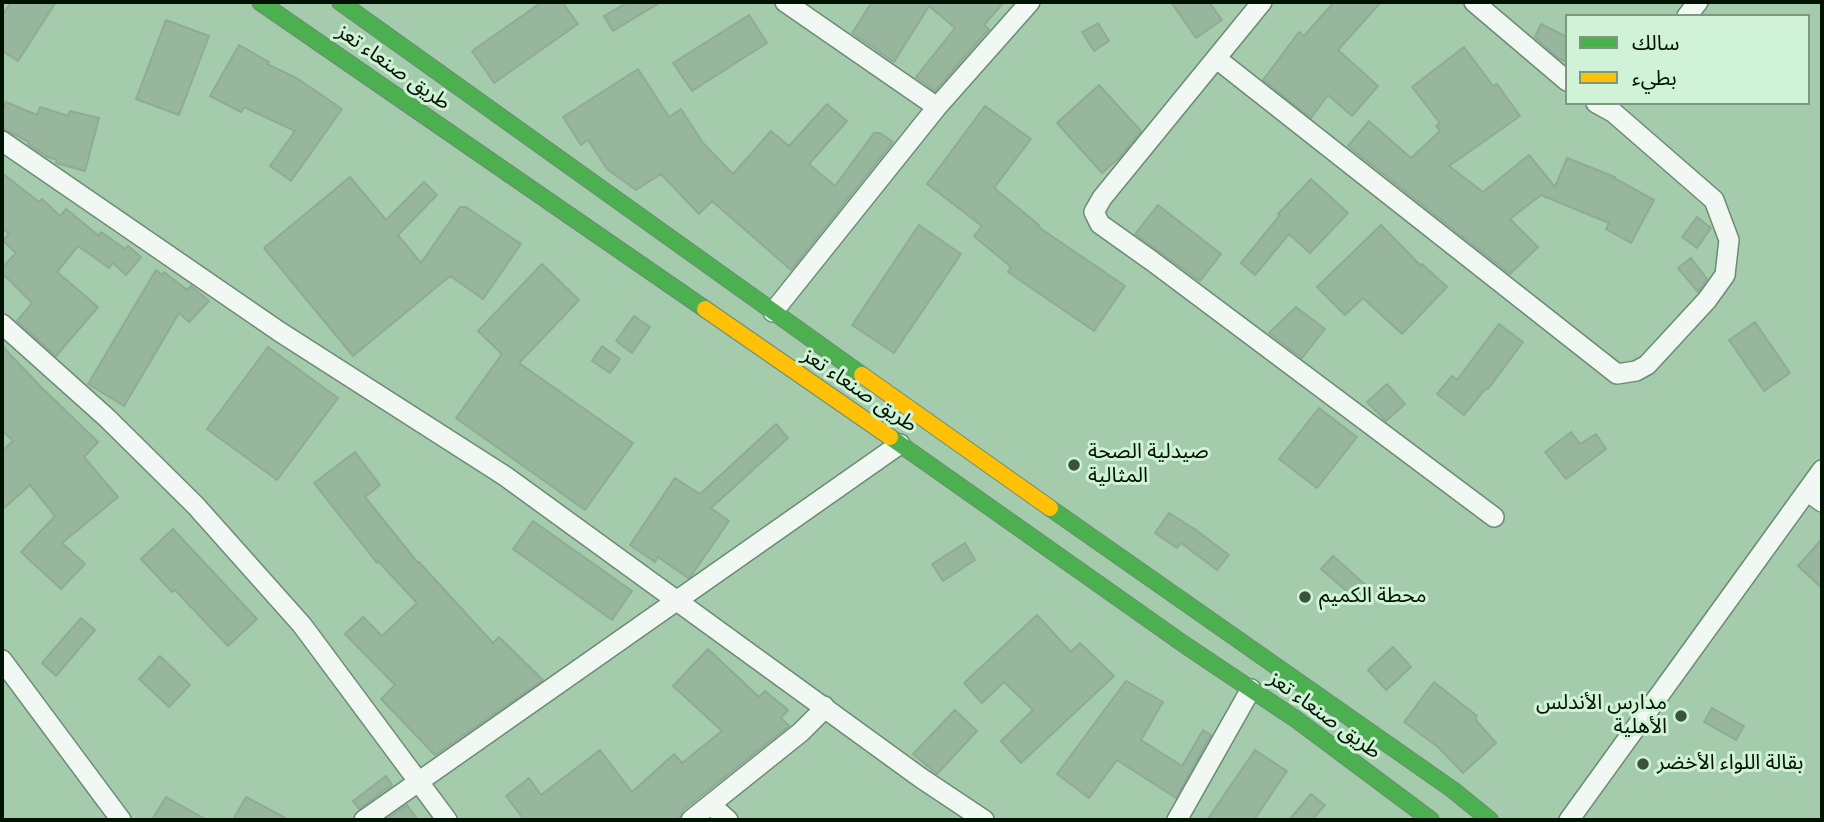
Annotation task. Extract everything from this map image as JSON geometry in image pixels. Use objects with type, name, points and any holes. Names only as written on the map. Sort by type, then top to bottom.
[{"type":"highway","name":"طريق صنعاء تعز","points":[[260,2],[900,444],[1453,790],[1511,820]]},
{"type":"highway","name":"طريق صنعاء تعز","points":[[340,2],[994,469],[1196,631],[1251,689],[1431,820]]},
{"type":"highway","name":"طريق صنعاء تعز","points":[[1453,790],[1490,820]]},
{"type":"street","points":[[785,2],[937,107]]},
{"type":"street","points":[[773,312],[937,107],[1030,2]]},
{"type":"street","points":[[1262,2],[1102,198],[1094,212],[1100,224],[1493,517]]},
{"type":"street","points":[[1474,2],[1565,79]]},
{"type":"street","points":[[1217,59],[1617,374],[1636,371],[1647,365],[1707,300],[1725,275],[1728,240],[1714,200],[1617,108]]},
{"type":"street","points":[[2,141],[280,332],[505,477],[921,778],[984,820]]},
{"type":"street","points":[[2,324],[107,418],[196,506],[302,625],[447,820]]},
{"type":"street","points":[[364,820],[900,444]]},
{"type":"street","points":[[1569,820],[1815,497],[1822,470]]},
{"type":"street","points":[[2,660],[121,820]]},
{"type":"street","points":[[1177,820],[1251,689]]},
{"type":"street","points":[[691,820],[801,732],[824,707]]},
{"type":"street","points":[[711,805],[728,820]]},
{"type":"building","points":[[11,2],[56,2],[18,61],[2,51],[2,16]]},
{"type":"building","points":[[542,2],[562,2],[578,24],[494,83],[472,51]]},
{"type":"building","points":[[628,2],[661,2],[613,31],[604,16]]},
{"type":"building","points":[[872,2],[1004,2],[984,25],[989,29],[935,91],[916,77],[955,28],[929,6],[894,62],[852,33]]},
{"type":"building","points":[[1171,2],[1209,2],[1222,20],[1196,38]]},
{"type":"building","points":[[1334,2],[1381,2],[1338,50],[1378,86],[1352,116],[1328,95],[1311,118],[1263,80],[1299,32],[1304,36]]},
{"type":"building","points":[[749,15],[767,43],[692,91],[673,63]]},
{"type":"building","points":[[166,20],[209,36],[179,115],[136,99]]},
{"type":"building","points":[[1098,23],[1109,41],[1094,51],[1082,32]]},
{"type":"building","points":[[1541,24],[1565,36],[1565,61],[1558,58],[1535,37]]},
{"type":"building","points":[[239,45],[269,62],[267,64],[298,79],[342,109],[291,181],[270,166],[295,131],[244,107],[241,112],[210,96]]},
{"type":"building","points":[[1464,47],[1493,86],[1497,84],[1520,116],[1449,166],[1483,192],[1529,155],[1555,187],[1567,158],[1615,177],[1654,200],[1631,243],[1606,229],[1609,223],[1541,195],[1510,219],[1538,247],[1510,274],[1348,146],[1369,121],[1411,158],[1440,131],[1436,126],[1440,123],[1412,87]]},
{"type":"building","points":[[638,69],[669,117],[681,109],[703,143],[733,174],[771,131],[789,146],[827,104],[847,121],[809,164],[835,186],[874,133],[880,133],[893,142],[791,270],[712,201],[699,214],[661,174],[636,190],[607,169],[588,140],[581,145],[563,117]]},
{"type":"building","points":[[1099,85],[1141,131],[1120,157],[1102,173],[1057,123]]},
{"type":"building","points":[[6,102],[37,115],[40,107],[68,116],[70,111],[99,118],[85,171],[56,163],[57,160],[46,156],[28,144],[29,142],[2,129],[2,111]]},
{"type":"building","points":[[985,106],[1031,139],[994,188],[1039,225],[1037,226],[1125,286],[1094,331],[1008,272],[1011,267],[974,236],[982,226],[927,184]]},
{"type":"building","points":[[2,173],[39,202],[42,199],[60,216],[66,209],[99,236],[101,232],[125,249],[128,246],[141,257],[126,275],[113,263],[109,268],[78,246],[57,272],[98,307],[56,356],[17,321],[32,303],[2,273],[2,268],[16,253],[3,241],[9,234],[2,228]]},
{"type":"building","points":[[350,177],[386,220],[424,182],[437,195],[398,235],[421,263],[460,207],[466,207],[521,244],[483,299],[450,276],[353,356],[264,248]]},
{"type":"building","points":[[1311,179],[1348,213],[1310,253],[1289,234],[1255,275],[1241,263],[1280,215],[1278,214]]},
{"type":"building","points":[[1158,205],[1221,254],[1200,281],[1135,234]]},
{"type":"building","points":[[1697,217],[1711,228],[1697,248],[1682,237]]},
{"type":"building","points":[[919,225],[961,254],[894,353],[852,325]]},
{"type":"building","points":[[1381,225],[1421,266],[1422,264],[1447,287],[1402,334],[1363,298],[1345,315],[1317,287]]},
{"type":"building","points":[[1691,258],[1707,279],[1698,292],[1678,268]]},
{"type":"building","points":[[542,264],[579,300],[519,363],[633,443],[585,510],[456,418],[502,354],[478,331]]},
{"type":"building","points":[[156,270],[162,275],[164,272],[187,290],[191,286],[209,301],[189,322],[179,313],[124,406],[88,384]]},
{"type":"building","points":[[1296,307],[1325,329],[1302,358],[1269,333]]},
{"type":"building","points":[[634,316],[650,327],[632,353],[616,341]]},
{"type":"building","points":[[1755,322],[1790,373],[1764,391],[1729,340]]},
{"type":"building","points":[[1499,324],[1523,342],[1488,389],[1486,388],[1464,415],[1437,394],[1452,376],[1457,380]]},
{"type":"building","points":[[2,346],[98,442],[84,457],[118,497],[62,543],[85,564],[61,589],[21,552],[55,516],[30,485],[2,510],[2,451],[13,441],[2,430]]},
{"type":"building","points":[[602,346],[620,359],[610,373],[592,361]]},
{"type":"building","points":[[268,347],[338,398],[277,480],[207,429]]},
{"type":"building","points":[[1387,384],[1405,404],[1386,421],[1367,402]]},
{"type":"building","points":[[1319,408],[1357,437],[1317,488],[1279,459]]},
{"type":"building","points":[[776,424],[788,438],[711,508],[729,521],[691,576],[688,578],[658,557],[655,562],[630,545],[675,478],[700,494]]},
{"type":"building","points":[[1571,432],[1580,444],[1596,434],[1606,449],[1566,479],[1545,452]]},
{"type":"building","points":[[355,452],[380,485],[365,497],[418,563],[493,643],[499,637],[543,680],[435,755],[381,699],[395,685],[345,634],[363,617],[382,636],[417,603],[378,561],[377,563],[314,483]]},
{"type":"building","points":[[1169,513],[1229,555],[1217,570],[1181,543],[1177,548],[1155,533]]},
{"type":"building","points":[[533,521],[632,591],[612,620],[513,549]]},
{"type":"building","points":[[173,529],[257,619],[228,646],[175,590],[172,592],[141,559]]},
{"type":"building","points":[[1822,539],[1822,588],[1798,566]]},
{"type":"building","points":[[965,543],[975,560],[943,581],[932,564]]},
{"type":"building","points":[[1333,556],[1369,588],[1357,600],[1321,569]]},
{"type":"building","points":[[1037,615],[1071,652],[1080,643],[1114,676],[1021,763],[1001,741],[1033,710],[1004,682],[982,703],[964,683]]},
{"type":"building","points":[[81,618],[95,630],[56,676],[42,663]]},
{"type":"building","points":[[1393,647],[1411,667],[1386,690],[1368,670]]},
{"type":"building","points":[[708,649],[759,697],[765,691],[788,710],[781,718],[789,726],[683,810],[679,820],[524,820],[506,796],[529,778],[541,795],[600,750],[632,792],[674,754],[682,763],[722,731],[673,686]]},
{"type":"building","points":[[160,656],[190,685],[169,707],[139,679]]},
{"type":"building","points":[[1126,681],[1163,702],[1141,740],[1182,766],[1203,730],[1211,735],[1176,798],[1117,760],[1089,798],[1057,774]]},
{"type":"building","points":[[1434,682],[1477,716],[1475,719],[1496,743],[1463,773],[1438,747],[1404,722]]},
{"type":"building","points":[[1712,708],[1744,726],[1736,740],[1704,722]]},
{"type":"building","points":[[955,710],[977,731],[937,774],[913,754]]},
{"type":"building","points":[[1255,750],[1287,771],[1254,820],[1207,820]]},
{"type":"building","points":[[386,776],[392,785],[359,809],[353,801]]},
{"type":"building","points":[[1311,794],[1325,805],[1312,820],[1289,820]]},
{"type":"building","points":[[166,797],[207,820],[152,820]]},
{"type":"building","points":[[246,797],[289,820],[233,820]]},
{"type":"building","points":[[407,805],[418,820],[385,820]]},
{"type":"traffic: fast","points":[[260,2],[705,309]]},
{"type":"traffic: fast","points":[[340,2],[862,375]]},
{"type":"traffic: fast","points":[[890,437],[1185,645],[1297,720],[1431,820]]},
{"type":"traffic: fast","points":[[1050,508],[1453,790],[1490,820]]},
{"type":"traffic: slow","points":[[705,309],[890,437]]},
{"type":"traffic: slow","points":[[862,375],[1050,508]]},
{"type":"place","name":"صيدلية الصحة المثالية","points":[[1074,465]]},
{"type":"place","name":"محطة الكميم","points":[[1305,597]]},
{"type":"place","name":"مدارس الأندلس الأهلية","points":[[1681,716]]},
{"type":"place","name":"بقالة اللواء الأخضر","points":[[1643,764]]}]
